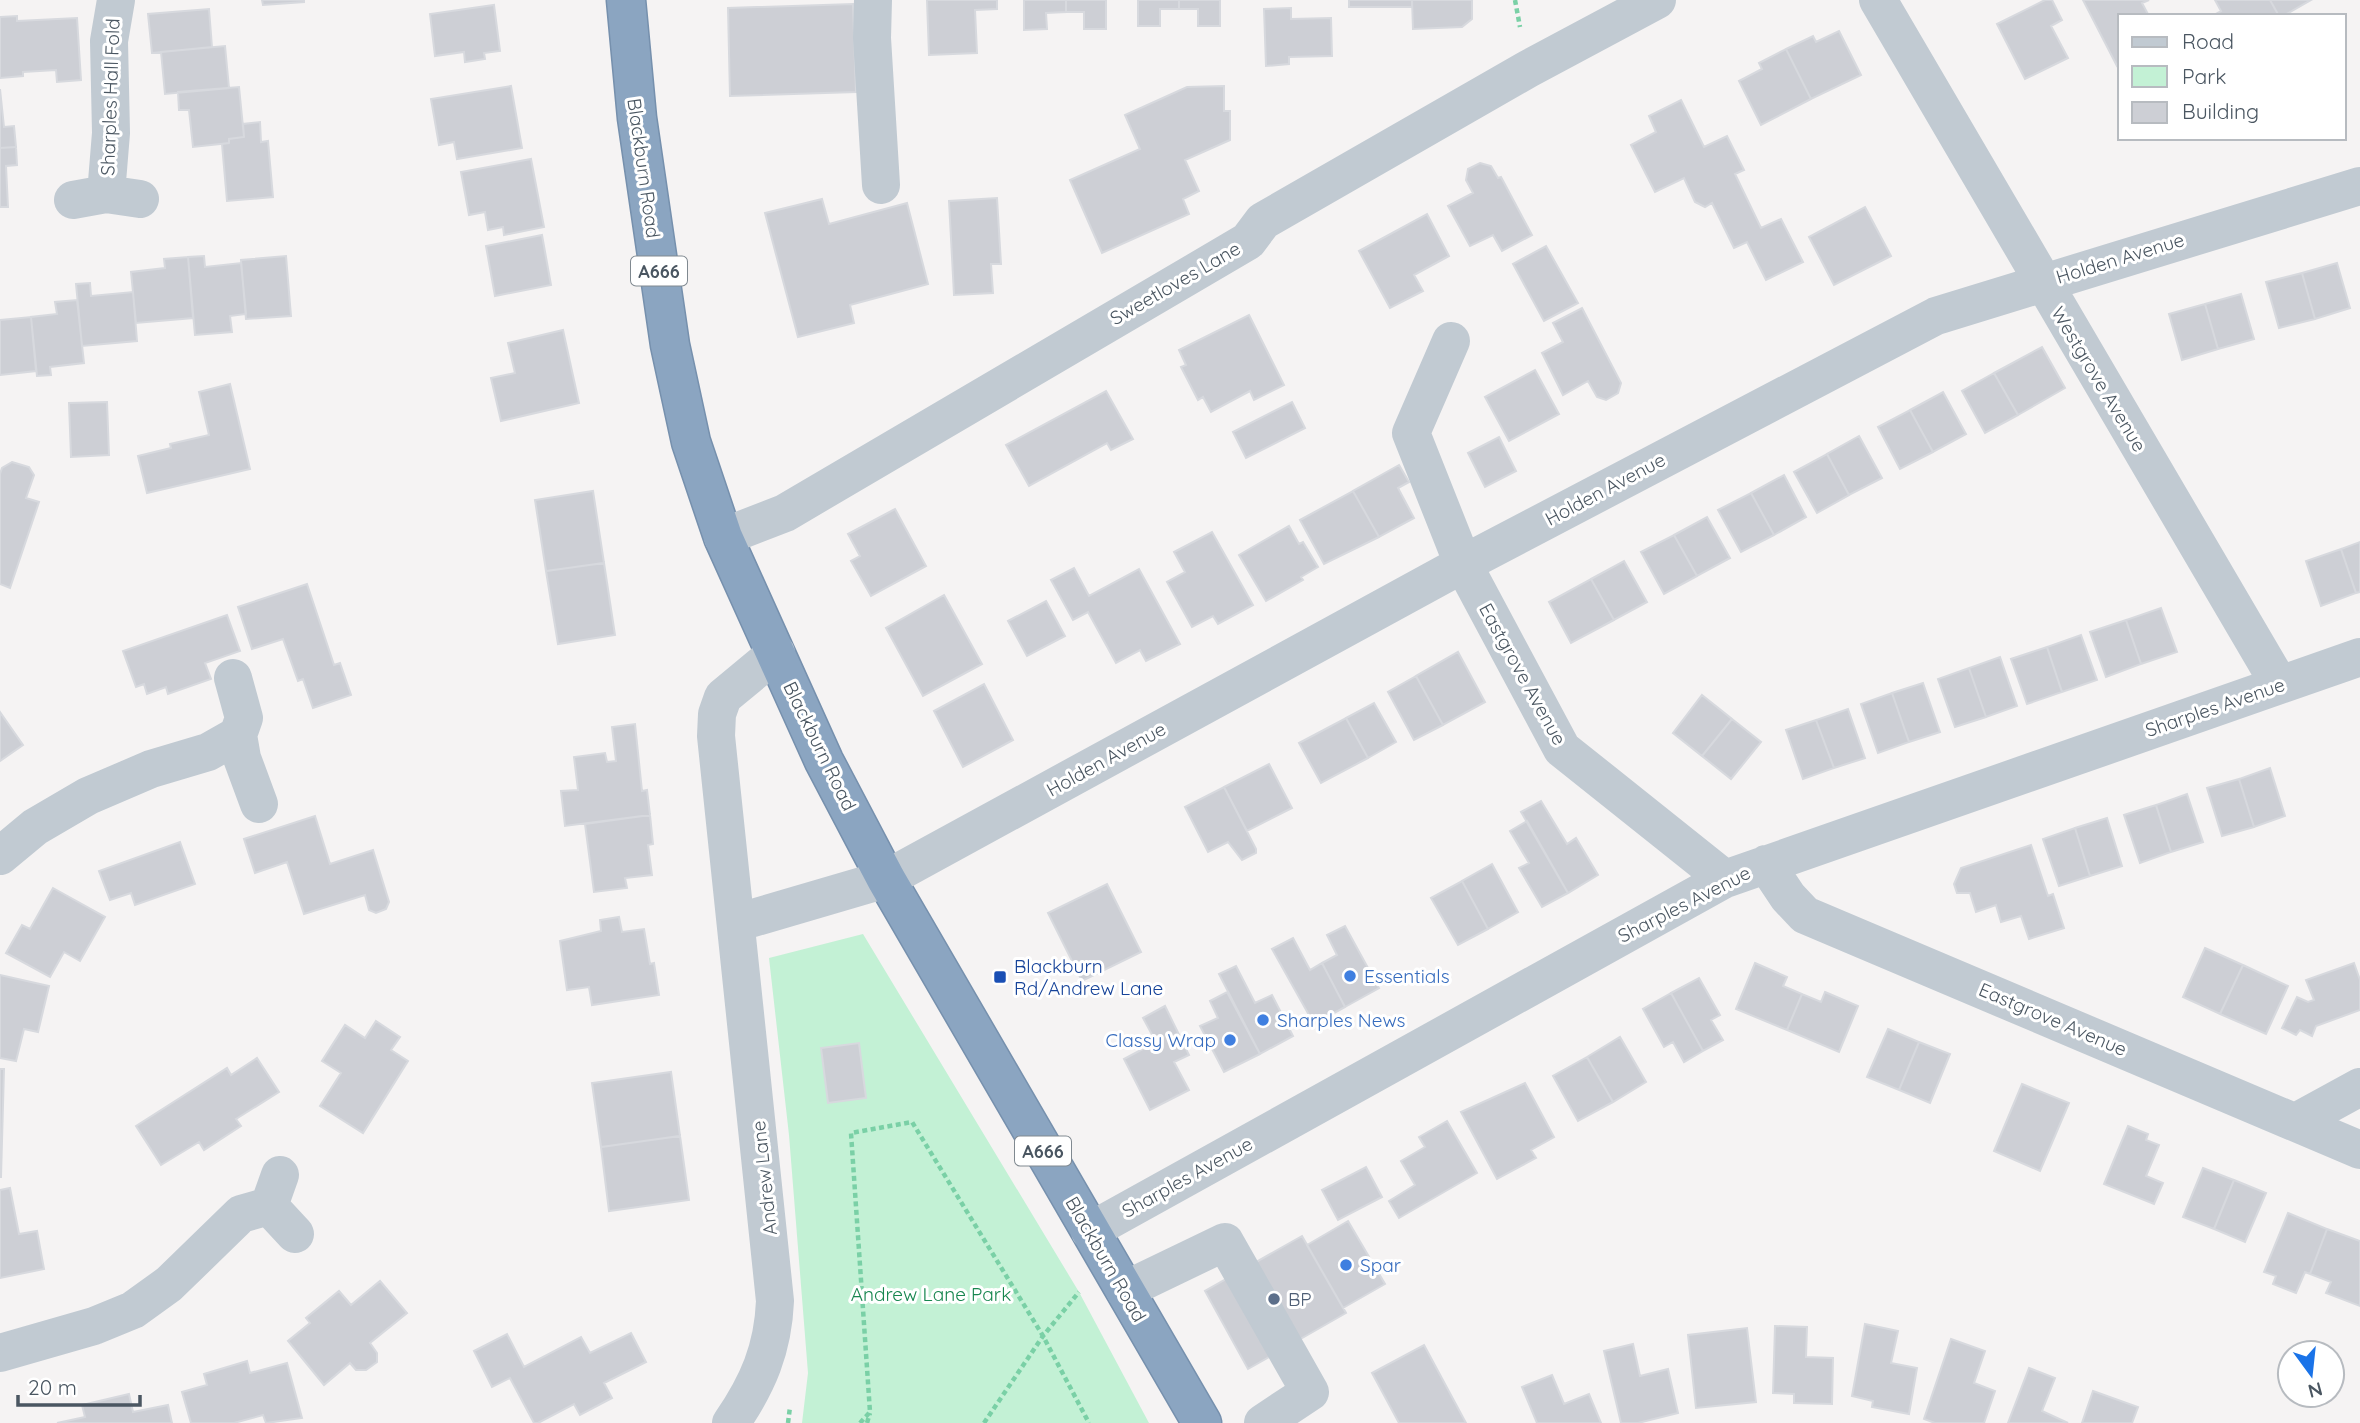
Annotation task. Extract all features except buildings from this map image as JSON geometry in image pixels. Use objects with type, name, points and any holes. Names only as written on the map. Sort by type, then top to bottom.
[{"type":"highway","name":"Blackburn Road","points":[[625,0],[637,118],[670,345],[691,442],[723,537],[824,761],[886,879],[1202,1423]]},
{"type":"street","name":"Sharples Hall Fold","points":[[106,198],[111,133],[109,41],[116,0]]},
{"type":"street","points":[[873,0],[872,38],[881,185]]},
{"type":"street","name":"Sweetloves Lane","points":[[723,537],[797,506],[1248,241],[1263,221],[1528,69],[1657,0]]},
{"type":"street","name":"Westgrove Avenue","points":[[1878,0],[2041,282],[2280,684]]},
{"type":"street","name":"Holden Avenue","points":[[886,879],[1463,564],[1936,316],[2360,186]]},
{"type":"street","name":"Eastgrove Avenue","points":[[1451,341],[1411,433],[1463,564],[1562,749],[1725,879]]},
{"type":"street","name":"Andrew Lane","points":[[731,1423],[751,1394],[765,1364],[774,1331],[775,1301],[716,736],[717,714],[723,696],[776,653]]},
{"type":"street","name":"Sharples Avenue","points":[[1107,1260],[1725,879],[2360,657]]},
{"type":"street","points":[[233,678],[244,718],[238,735],[242,758],[259,804]]},
{"type":"street","points":[[0,856],[35,827],[88,796],[151,769],[208,752],[238,735]]},
{"type":"street","name":"Eastgrove Avenue","points":[[1766,863],[1788,897],[1805,915],[2360,1150]]},
{"type":"street","points":[[736,923],[886,879]]},
{"type":"street","points":[[2296,1122],[2360,1087]]},
{"type":"street","points":[[0,1353],[94,1326],[133,1310],[169,1284],[241,1214],[274,1190],[295,1234]]},
{"type":"street","points":[[1107,1260],[1225,1242],[1310,1392],[1263,1423]]},
{"type":"path","points":[[867,1423],[870,1412],[851,1133],[912,1122],[1042,1336],[1089,1423]]},
{"type":"path","points":[[984,1423],[1042,1336],[1107,1260]]},
{"type":"path","points":[[860,1423],[870,1412]]},
{"type":"green space","name":"Andrew Lane Park","points":[[863,934],[1079,1292],[1149,1423],[802,1423],[808,1373],[789,1135],[769,958]]},
{"type":"place","name":"Essentials","points":[[1350,976]]},
{"type":"place","name":"Blackburn Rd/Andrew Lane","points":[[1000,977]]},
{"type":"place","name":"Sharples News","points":[[1263,1020]]},
{"type":"place","name":"Classy Wrap","points":[[1230,1040]]},
{"type":"place","name":"Spar","points":[[1346,1265]]},
{"type":"place","name":"BP","points":[[1274,1299]]}]
